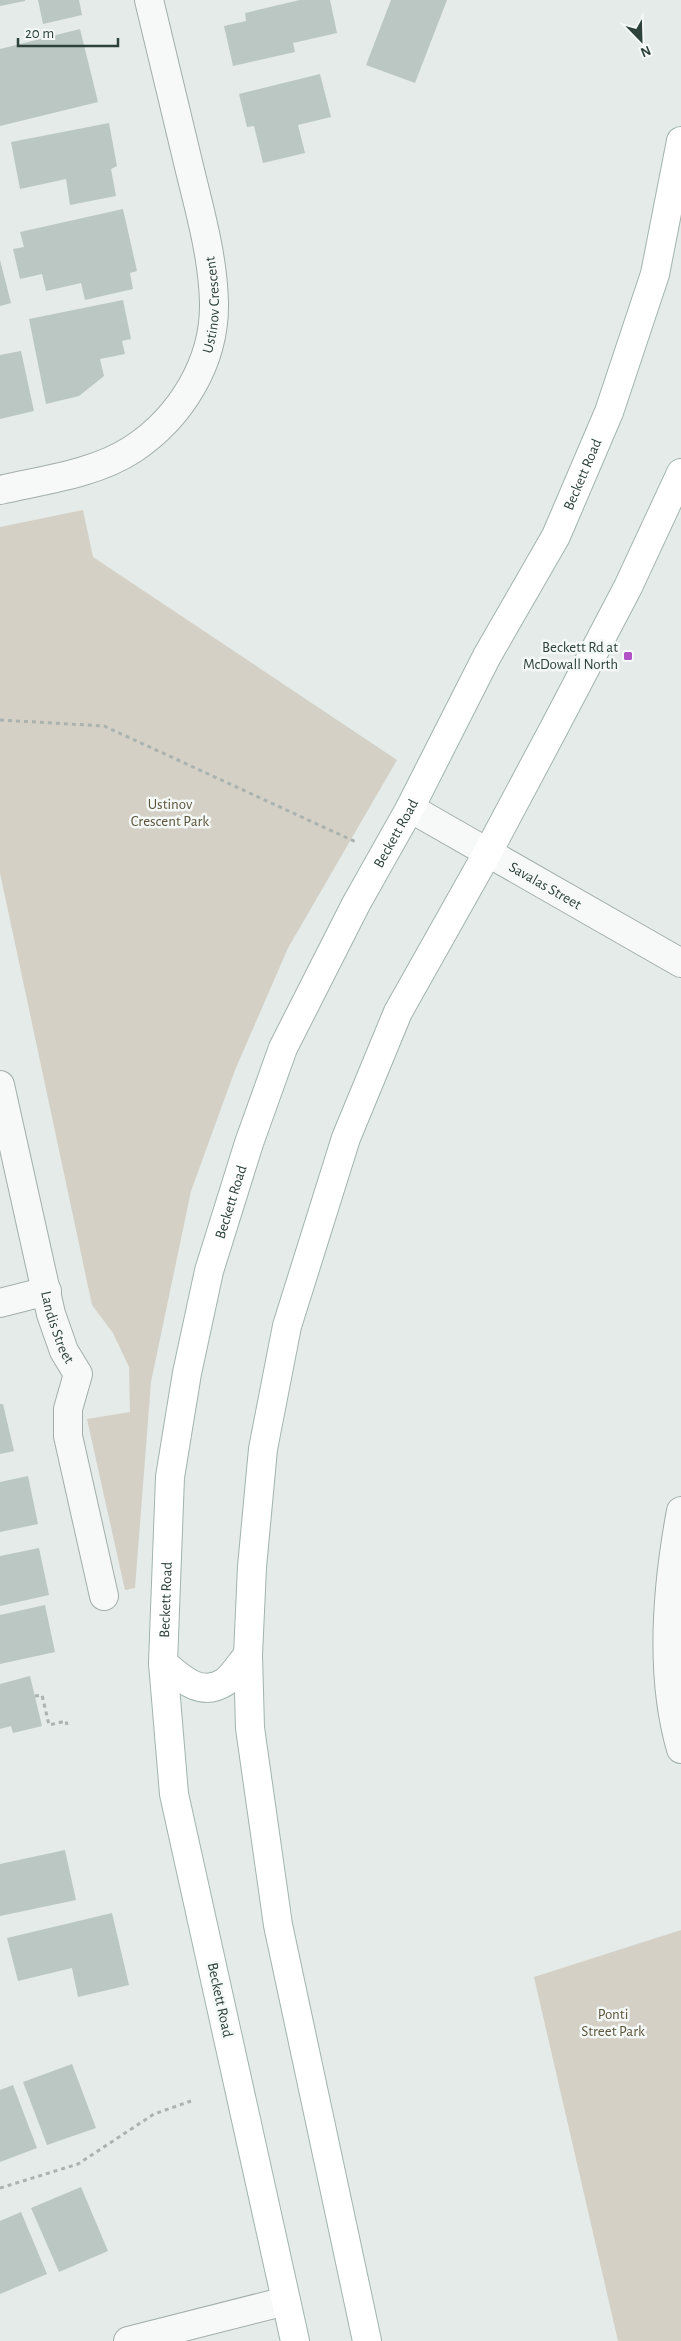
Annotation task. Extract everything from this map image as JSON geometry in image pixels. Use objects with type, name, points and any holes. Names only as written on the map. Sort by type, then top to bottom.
[{"type":"main road","name":"Beckett Road","points":[[295,2341],[174,1794],[163,1663],[170,1477],[186,1373],[209,1271],[249,1143],[283,1048],[356,904],[410,808],[487,656],[556,536],[609,412],[655,274],[681,141]]},
{"type":"main road","points":[[367,2341],[278,1925],[250,1728],[248,1655],[252,1567],[263,1449],[287,1326],[346,1138],[398,1012],[488,852],[628,587],[681,474]]},
{"type":"main road","points":[[163,1663],[193,1687],[210,1688],[225,1682],[248,1655]]},
{"type":"street","name":"Ustinov Crescent","points":[[0,490],[77,472],[110,461],[132,449],[154,433],[176,411],[191,388],[204,360],[212,329],[214,303],[210,268],[202,222],[149,0]]},
{"type":"street","name":"Savalas Street","points":[[410,808],[524,871],[681,963]]},
{"type":"street","name":"Landis Street","points":[[0,1084],[9,1165],[47,1291],[58,1336],[78,1374],[68,1409],[68,1436],[104,1596]]},
{"type":"street","points":[[0,1302],[47,1291]]},
{"type":"street","points":[[681,1511],[670,1590],[668,1671],[681,1749]]},
{"type":"street","points":[[128,2341],[286,2301]]},
{"type":"path","points":[[0,720],[104,726],[359,844]]},
{"type":"path","points":[[34,1696],[42,1695],[49,1725],[66,1721],[67,1725]]},
{"type":"path","points":[[0,2188],[78,2164],[154,2114],[191,2101]]},
{"type":"green space","name":"Ustinov Crescent Park","points":[[83,510],[93,557],[397,760],[288,948],[235,1070],[191,1191],[151,1382],[135,1588],[125,1590],[87,1419],[130,1412],[129,1367],[113,1333],[92,1305],[0,873],[0,527]]},
{"type":"green space","name":"Ponti Street Park","points":[[681,1930],[681,2341],[618,2341],[534,1977]]},
{"type":"building","points":[[0,0],[25,0],[25,1],[0,6]]},
{"type":"building","points":[[38,0],[79,0],[82,15],[43,24]]},
{"type":"building","points":[[300,0],[330,0],[337,33],[293,43],[295,52],[233,66],[224,26],[246,21],[245,13]]},
{"type":"building","points":[[391,0],[447,0],[415,83],[366,65]]},
{"type":"building","points":[[80,29],[98,102],[0,126],[0,49]]},
{"type":"building","points":[[320,74],[331,117],[298,125],[305,153],[263,163],[254,126],[247,127],[239,94]]},
{"type":"building","points":[[109,123],[117,166],[111,169],[116,196],[70,205],[66,179],[20,189],[11,142]]},
{"type":"building","points":[[123,209],[137,271],[130,273],[133,289],[85,300],[81,283],[46,291],[42,274],[20,279],[13,249],[24,247],[20,232]]},
{"type":"building","points":[[0,260],[11,303],[0,306]]},
{"type":"building","points":[[123,300],[131,339],[122,341],[125,354],[100,359],[104,376],[79,396],[46,404],[29,319]]},
{"type":"building","points":[[21,351],[34,411],[0,419],[0,355]]},
{"type":"building","points":[[0,1404],[3,1404],[14,1451],[0,1454]]},
{"type":"building","points":[[28,1476],[38,1524],[0,1532],[0,1482]]},
{"type":"building","points":[[39,1548],[49,1595],[0,1606],[0,1556]]},
{"type":"building","points":[[45,1605],[55,1652],[0,1664],[0,1615]]},
{"type":"building","points":[[30,1676],[42,1726],[13,1733],[11,1726],[0,1729],[0,1684]]},
{"type":"building","points":[[65,1850],[76,1900],[0,1916],[0,1864]]},
{"type":"building","points":[[112,1913],[129,1985],[78,1997],[72,1968],[18,1981],[7,1938]]},
{"type":"building","points":[[72,2064],[96,2128],[47,2145],[23,2082]]},
{"type":"building","points":[[13,2085],[37,2148],[0,2162],[0,2090]]},
{"type":"building","points":[[81,2187],[108,2251],[59,2272],[31,2208]]},
{"type":"building","points":[[21,2212],[47,2274],[0,2294],[0,2221]]},
{"type":"place","name":"Beckett Rd at McDowall North","points":[[628,656]]}]
